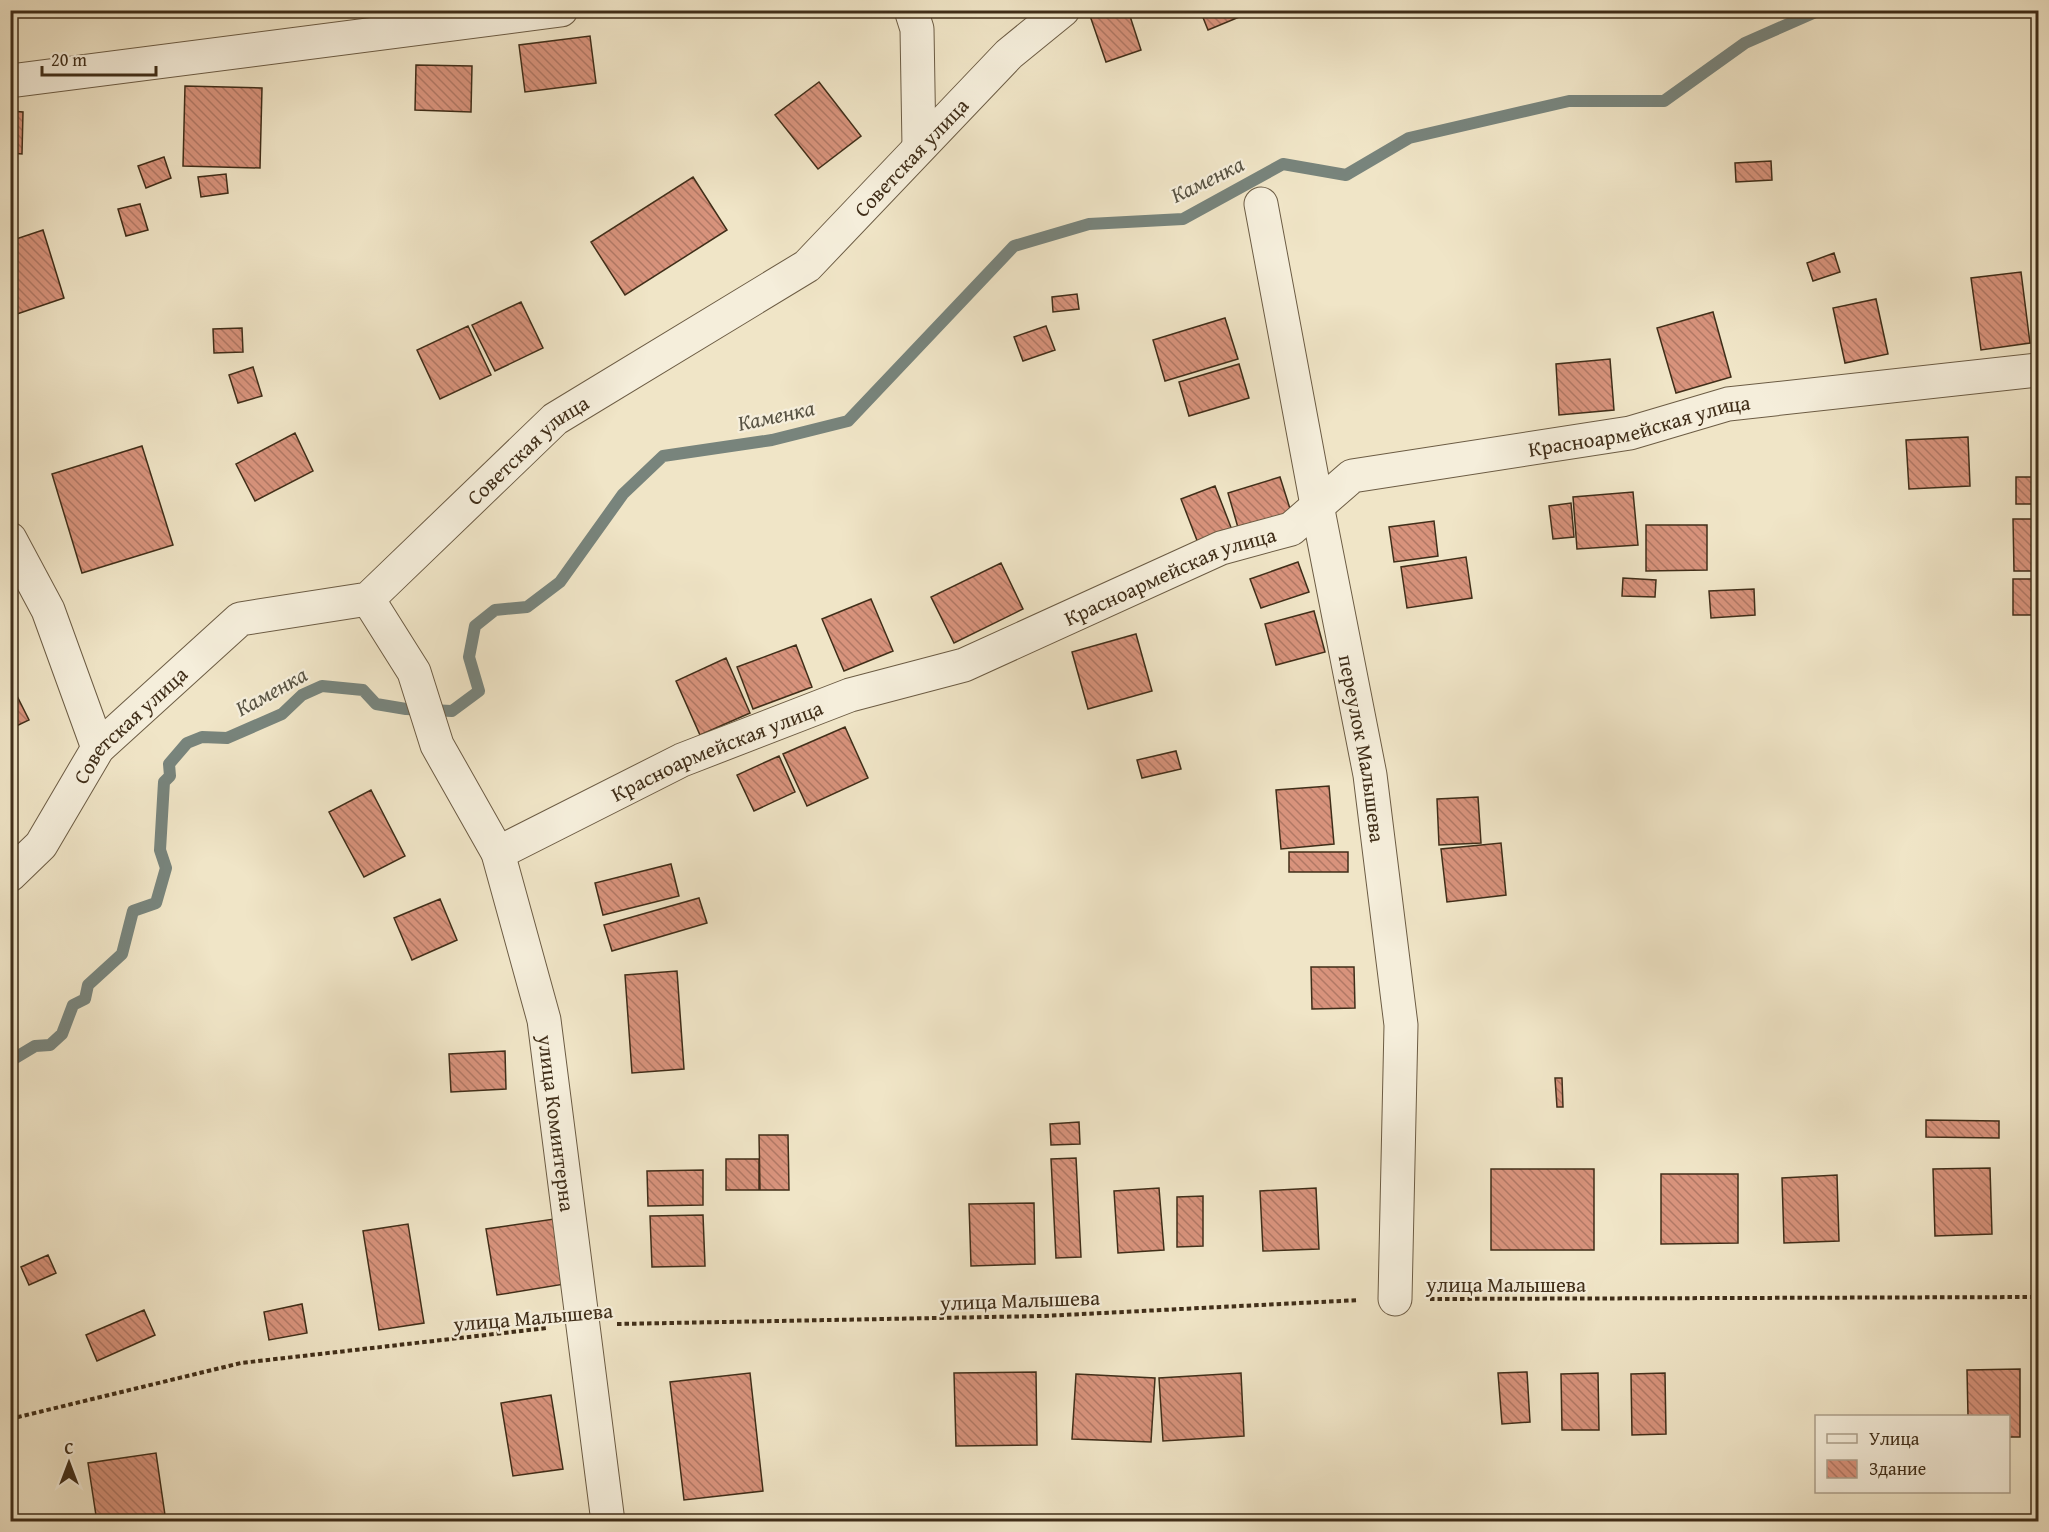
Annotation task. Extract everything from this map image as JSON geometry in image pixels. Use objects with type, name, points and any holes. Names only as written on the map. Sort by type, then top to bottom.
[{"type":"street","points":[[10,81],[561,10]]},
{"type":"street","points":[[911,10],[917,28],[919,147]]},
{"type":"street","name":"Советская улица","points":[[10,875],[41,845],[98,748],[240,619],[368,599],[555,419],[807,266],[1009,54],[1063,10]]},
{"type":"street","name":"переулок Малышева","points":[[1261,204],[1370,775],[1401,1025],[1395,1299]]},
{"type":"street","name":"Красноармейская улица","points":[[498,853],[682,760],[850,695],[964,665],[1221,548],[1292,529],[1352,476],[1630,434],[1728,404],[2038,369]]},
{"type":"street","points":[[10,539],[48,610],[98,748]]},
{"type":"street","name":"улица Коминтерна","points":[[368,599],[414,672],[437,745],[498,853],[544,1020],[608,1521]]},
{"type":"path","name":"улица Малышева","points":[[10,1419],[241,1363],[582,1324],[1043,1316],[1395,1299],[2038,1298]]},
{"type":"building","points":[[1095,10],[1128,10],[1141,50],[1106,62],[1089,13]]},
{"type":"building","points":[[1200,10],[1256,10],[1208,30]]},
{"type":"building","points":[[590,36],[596,83],[525,92],[519,45]]},
{"type":"building","points":[[416,65],[472,66],[471,112],[415,110]]},
{"type":"building","points":[[819,82],[861,136],[818,169],[775,115]]},
{"type":"building","points":[[185,86],[262,88],[260,168],[183,166]]},
{"type":"building","points":[[10,111],[23,112],[22,154],[10,153]]},
{"type":"building","points":[[164,157],[171,178],[146,188],[138,166]]},
{"type":"building","points":[[1771,161],[1772,180],[1736,182],[1735,163]]},
{"type":"building","points":[[226,174],[228,193],[201,197],[198,177]]},
{"type":"building","points":[[693,177],[727,230],[625,295],[591,242]]},
{"type":"building","points":[[140,204],[148,230],[126,236],[118,209]]},
{"type":"building","points":[[43,230],[64,298],[14,315],[10,304],[10,241]]},
{"type":"building","points":[[1834,253],[1840,272],[1813,281],[1807,263]]},
{"type":"building","points":[[2021,272],[2030,343],[1981,350],[1971,278]]},
{"type":"building","points":[[1077,294],[1079,309],[1053,312],[1052,297]]},
{"type":"building","points":[[1876,299],[1888,354],[1845,363],[1833,308]]},
{"type":"building","points":[[521,302],[543,348],[495,371],[472,325]]},
{"type":"building","points":[[1713,312],[1731,377],[1676,393],[1657,328]]},
{"type":"building","points":[[1225,318],[1238,359],[1165,381],[1153,340]]},
{"type":"building","points":[[468,326],[491,375],[440,399],[417,350]]},
{"type":"building","points":[[1046,326],[1055,350],[1023,361],[1014,337]]},
{"type":"building","points":[[242,328],[243,352],[214,353],[213,329]]},
{"type":"building","points":[[1610,359],[1614,410],[1559,415],[1556,364]]},
{"type":"building","points":[[1239,364],[1249,398],[1189,416],[1179,382]]},
{"type":"building","points":[[253,367],[262,396],[238,403],[229,375]]},
{"type":"building","points":[[295,433],[313,471],[255,501],[236,464]]},
{"type":"building","points":[[1968,437],[1970,486],[1909,489],[1906,440]]},
{"type":"building","points":[[142,446],[173,545],[82,573],[52,474]]},
{"type":"building","points":[[1280,477],[1292,515],[1239,531],[1228,493]]},
{"type":"building","points":[[2016,477],[2038,477],[2038,504],[2016,504]]},
{"type":"building","points":[[1215,486],[1232,530],[1198,543],[1181,499]]},
{"type":"building","points":[[1633,492],[1638,545],[1577,549],[1573,497]]},
{"type":"building","points":[[1571,503],[1574,537],[1553,539],[1549,506]]},
{"type":"building","points":[[2013,519],[2036,519],[2036,571],[2014,571]]},
{"type":"building","points":[[1434,521],[1438,556],[1394,562],[1389,527]]},
{"type":"building","points":[[1646,525],[1707,525],[1707,570],[1646,571]]},
{"type":"building","points":[[1466,557],[1472,598],[1407,608],[1401,567]]},
{"type":"building","points":[[1298,562],[1309,592],[1261,608],[1250,579]]},
{"type":"building","points":[[1001,563],[1023,609],[954,643],[931,597]]},
{"type":"building","points":[[1623,578],[1656,580],[1655,597],[1622,596]]},
{"type":"building","points":[[2013,579],[2038,579],[2038,615],[2013,615]]},
{"type":"building","points":[[1754,589],[1755,615],[1711,618],[1709,591]]},
{"type":"building","points":[[871,599],[893,651],[844,671],[822,619]]},
{"type":"building","points":[[1314,611],[1325,652],[1276,665],[1265,624]]},
{"type":"building","points":[[1136,634],[1152,691],[1088,709],[1072,652]]},
{"type":"building","points":[[796,645],[812,687],[753,709],[737,667]]},
{"type":"building","points":[[726,658],[750,713],[700,735],[676,681]]},
{"type":"building","points":[[10,682],[29,720],[10,729]]},
{"type":"building","points":[[845,727],[868,778],[807,806],[783,754]]},
{"type":"building","points":[[1176,751],[1181,769],[1142,778],[1137,760]]},
{"type":"building","points":[[779,756],[795,792],[754,811],[737,775]]},
{"type":"building","points":[[1329,786],[1334,844],[1281,849],[1276,790]]},
{"type":"building","points":[[371,790],[405,856],[364,877],[329,812]]},
{"type":"building","points":[[1478,797],[1481,843],[1439,845],[1437,799]]},
{"type":"building","points":[[1501,843],[1506,895],[1447,902],[1441,849]]},
{"type":"building","points":[[1289,852],[1348,852],[1348,872],[1289,872]]},
{"type":"building","points":[[671,864],[679,896],[603,915],[595,883]]},
{"type":"building","points":[[699,898],[707,923],[612,951],[604,925]]},
{"type":"building","points":[[440,899],[457,940],[412,960],[394,918]]},
{"type":"building","points":[[1311,967],[1354,967],[1355,1008],[1312,1009]]},
{"type":"building","points":[[677,971],[684,1069],[632,1073],[625,975]]},
{"type":"building","points":[[505,1051],[506,1089],[451,1092],[449,1054]]},
{"type":"building","points":[[1555,1078],[1562,1078],[1563,1107],[1557,1107]]},
{"type":"building","points":[[1926,1120],[1999,1121],[1999,1138],[1926,1137]]},
{"type":"building","points":[[1079,1122],[1080,1144],[1051,1145],[1050,1124]]},
{"type":"building","points":[[759,1135],[788,1135],[789,1190],[760,1190]]},
{"type":"building","points":[[1076,1158],[1081,1257],[1056,1258],[1051,1159]]},
{"type":"building","points":[[726,1159],[759,1159],[759,1190],[726,1190]]},
{"type":"building","points":[[1990,1168],[1992,1234],[1935,1236],[1933,1169]]},
{"type":"building","points":[[1491,1169],[1594,1169],[1594,1250],[1491,1250]]},
{"type":"building","points":[[703,1170],[703,1205],[648,1206],[647,1171]]},
{"type":"building","points":[[1661,1174],[1738,1174],[1738,1243],[1661,1244]]},
{"type":"building","points":[[1837,1175],[1839,1241],[1784,1243],[1782,1178]]},
{"type":"building","points":[[1159,1188],[1164,1250],[1118,1253],[1114,1191]]},
{"type":"building","points":[[1316,1188],[1319,1249],[1263,1251],[1260,1191]]},
{"type":"building","points":[[1203,1196],[1203,1246],[1177,1247],[1177,1197]]},
{"type":"building","points":[[1034,1203],[1035,1264],[971,1266],[969,1204]]},
{"type":"building","points":[[703,1215],[705,1266],[652,1267],[650,1216]]},
{"type":"building","points":[[561,1218],[571,1283],[497,1295],[486,1229]]},
{"type":"building","points":[[408,1224],[424,1323],[379,1330],[363,1231]]},
{"type":"building","points":[[48,1255],[56,1273],[29,1285],[21,1267]]},
{"type":"building","points":[[302,1304],[307,1333],[269,1340],[264,1312]]},
{"type":"building","points":[[144,1310],[155,1335],[97,1361],[86,1335]]},
{"type":"building","points":[[2020,1369],[2020,1437],[2010,1437],[2010,1415],[1968,1415],[1967,1370]]},
{"type":"building","points":[[1036,1372],[1037,1445],[956,1446],[954,1373]]},
{"type":"building","points":[[1527,1372],[1530,1422],[1502,1424],[1498,1373]]},
{"type":"building","points":[[750,1373],[763,1491],[684,1500],[670,1382]]},
{"type":"building","points":[[1241,1373],[1244,1436],[1163,1441],[1159,1378]]},
{"type":"building","points":[[1598,1373],[1599,1430],[1562,1430],[1561,1374]]},
{"type":"building","points":[[1665,1373],[1666,1434],[1632,1435],[1631,1374]]},
{"type":"building","points":[[1076,1374],[1155,1378],[1151,1442],[1072,1439]]},
{"type":"building","points":[[551,1395],[563,1469],[513,1476],[501,1403]]},
{"type":"building","points":[[156,1453],[166,1522],[97,1522],[88,1463]]},
{"type":"waterway","name":"Каменка","points":[[10,1061],[35,1046],[50,1045],[62,1034],[73,1005],[85,999],[88,985],[122,954],[133,911],[156,903],[166,868],[160,850],[164,782],[170,776],[169,764],[187,743],[202,737],[227,738],[282,714],[302,695],[322,686],[363,690],[376,704],[406,709],[452,711],[479,691],[469,657],[475,626],[495,610],[527,607],[560,582],[623,494],[663,456],[772,440],[848,421],[1014,246],[1089,224],[1183,219],[1283,164],[1346,175],[1409,138],[1569,101],[1664,101],[1745,43],[1820,10]]}]
